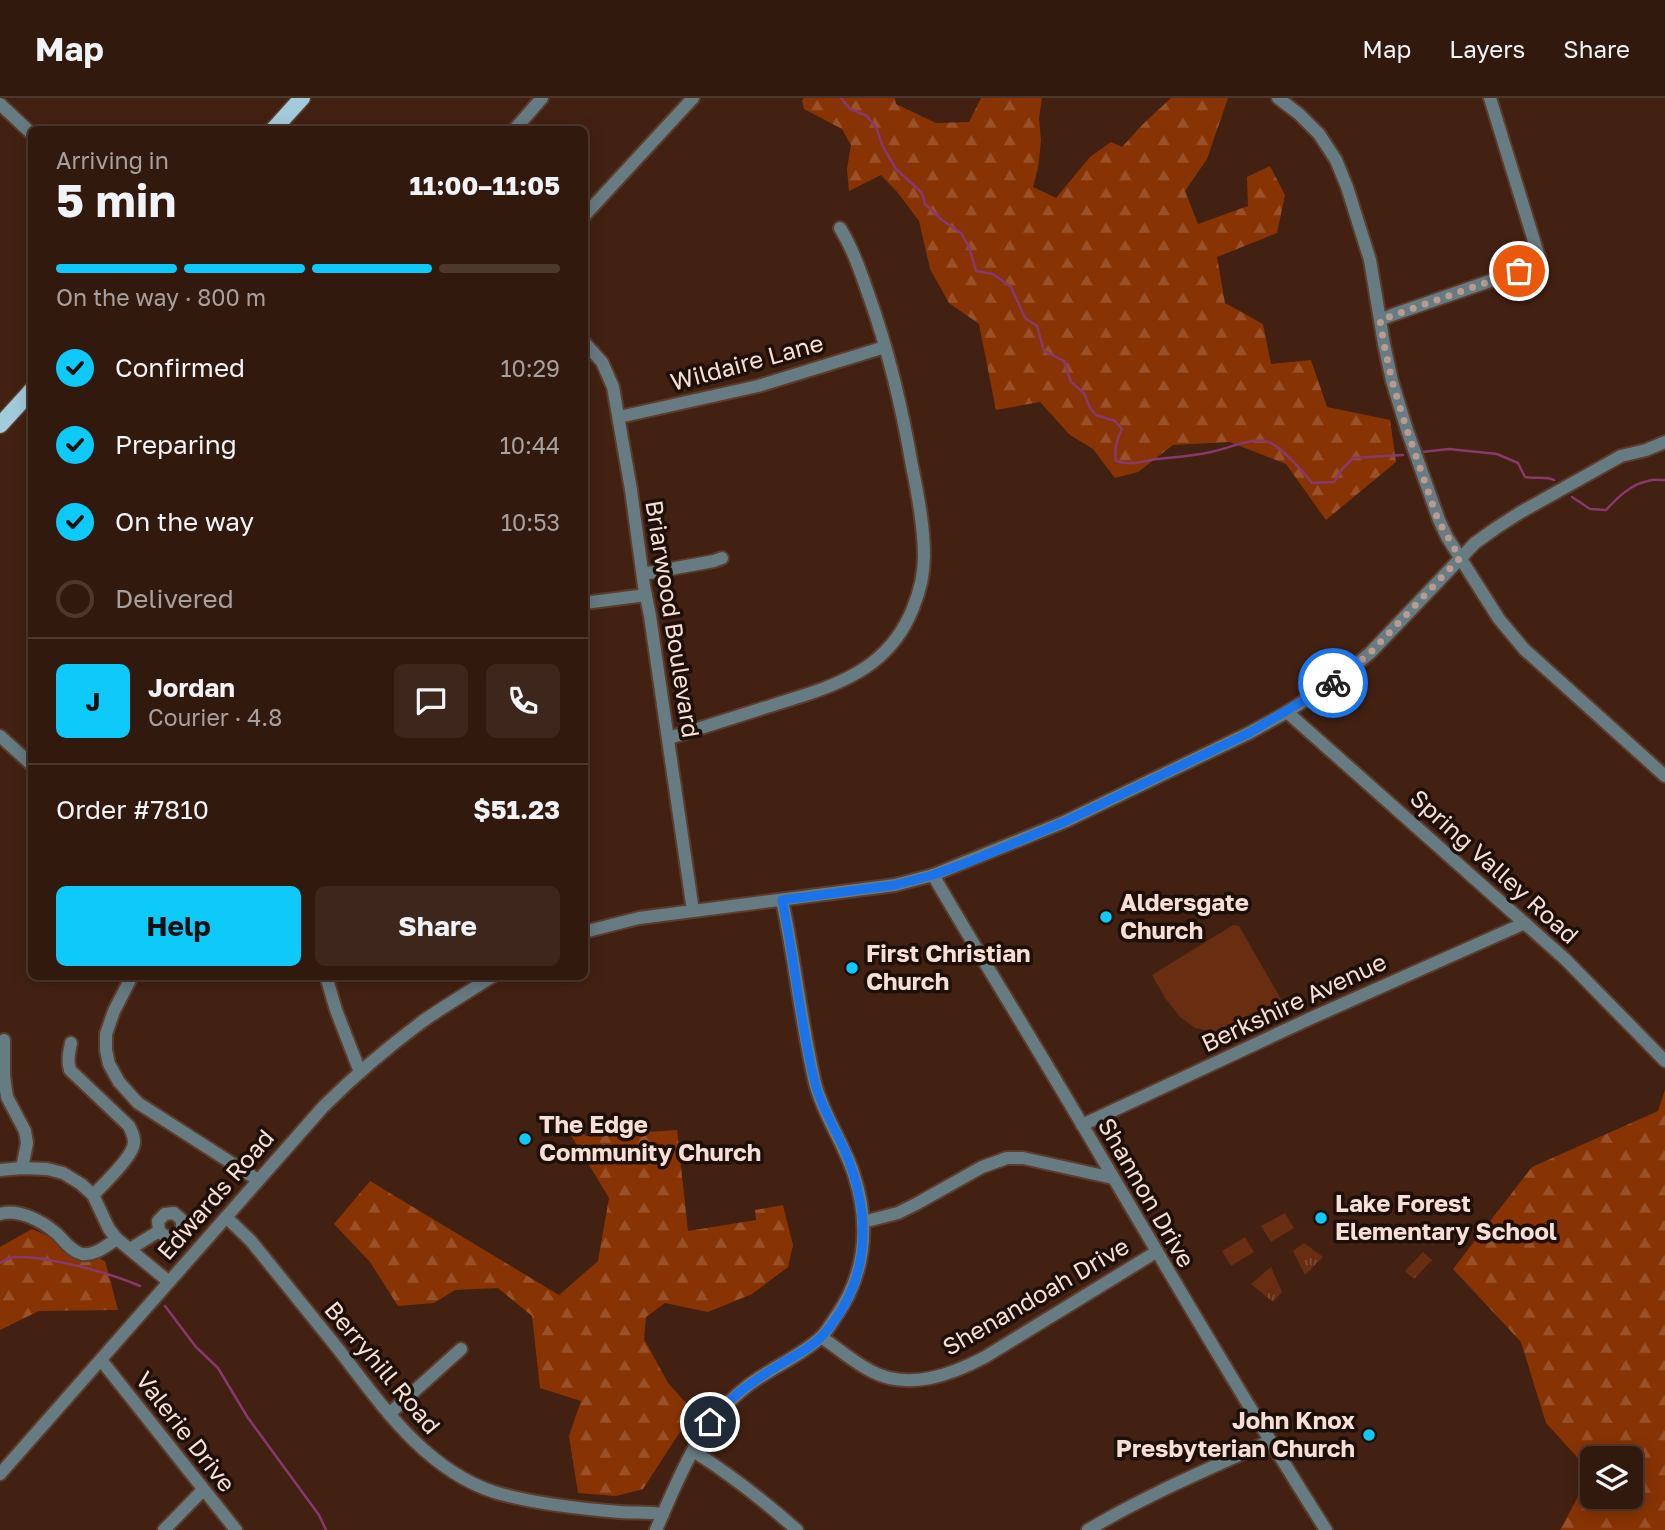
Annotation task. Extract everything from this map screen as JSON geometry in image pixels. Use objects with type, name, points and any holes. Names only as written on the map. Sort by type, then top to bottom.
[{"type":"main road","points":[[277,126],[302,98]]},
{"type":"main road","points":[[0,425],[28,394]]},
{"type":"street","points":[[518,126],[542,98]]},
{"type":"street","points":[[588,212],[694,98]]},
{"type":"street","points":[[1278,98],[1310,124],[1328,147],[1336,160],[1356,211],[1370,260],[1392,381],[1438,520],[1499,619],[1524,649],[1665,776]]},
{"type":"street","points":[[1380,320],[1519,271],[1539,257],[1490,98]]},
{"type":"street","points":[[0,104],[28,130]]},
{"type":"street","points":[[669,738],[846,680],[879,658],[900,634],[914,605],[921,583],[923,542],[902,408],[858,266],[840,228]]},
{"type":"street","name":"Briarwood Boulevard","points":[[588,346],[602,362],[610,378],[619,416],[693,911]]},
{"type":"street","name":"Wildaire Lane","points":[[619,416],[758,386],[885,347]]},
{"type":"street","points":[[588,931],[639,918],[895,885],[933,875],[1064,822],[1287,712],[1340,678],[1370,653],[1475,543],[1521,512],[1621,456],[1665,442]]},
{"type":"street","points":[[1646,450],[1665,449]]},
{"type":"street","points":[[643,574],[714,562],[722,558]]},
{"type":"street","points":[[588,602],[646,595]]},
{"type":"street","name":"Spring Valley Road","points":[[1287,712],[1525,923],[1596,989],[1665,1061]]},
{"type":"street","points":[[0,736],[28,761]]},
{"type":"street","name":"Shannon Drive","points":[[933,875],[1156,1252],[1326,1530]]},
{"type":"street","points":[[656,1530],[678,1476],[710,1422],[731,1400],[760,1377],[821,1338],[845,1303],[856,1278],[863,1250],[861,1199],[854,1175],[822,1104],[815,1081],[782,900]]},
{"type":"street","name":"Berkshire Avenue","points":[[1082,1125],[1309,1019],[1525,923]]},
{"type":"street","points":[[129,980],[106,1034],[106,1050],[119,1082],[138,1102],[258,1180]]},
{"type":"street","points":[[327,980],[360,1072]]},
{"type":"street","name":"Edwards Road","points":[[0,1474],[323,1107],[360,1072],[423,1021],[487,980]]},
{"type":"street","points":[[4,1040],[3,1097],[24,1131],[27,1143],[22,1168]]},
{"type":"street","points":[[71,1043],[68,1065],[70,1070],[129,1126],[133,1133],[133,1148],[93,1195]]},
{"type":"street","points":[[863,1222],[898,1213],[982,1167],[1007,1157],[1023,1158],[1113,1178]]},
{"type":"street","points":[[0,1170],[47,1169],[63,1173],[81,1184],[93,1195],[109,1229],[117,1239],[168,1282]]},
{"type":"street","points":[[0,1214],[17,1213],[32,1218],[57,1233],[68,1246],[82,1254],[98,1251],[117,1239]]},
{"type":"street","name":"Berryhill Road","points":[[226,1216],[251,1241],[389,1414],[424,1451],[444,1467],[493,1491],[530,1500],[621,1512],[663,1514]]},
{"type":"street","points":[[130,1249],[159,1231]]},
{"type":"street","name":"Shenandoah Drive","points":[[821,1338],[867,1369],[883,1376],[909,1380],[943,1375],[960,1370],[985,1357],[1156,1252]]},
{"type":"street","points":[[389,1414],[461,1349]]},
{"type":"street","name":"Valerie Drive","points":[[101,1360],[236,1530]]},
{"type":"street","points":[[1088,1530],[1159,1492],[1270,1441]]},
{"type":"street","points":[[693,1451],[748,1489],[797,1530]]},
{"type":"street","points":[[164,1530],[203,1490]]},
{"type":"green space","points":[[804,98],[895,98],[896,104],[936,123],[969,122],[981,98],[1042,98],[1039,118],[1041,141],[1033,187],[1056,198],[1090,157],[1111,142],[1122,147],[1171,98],[1228,98],[1207,159],[1185,191],[1198,224],[1248,206],[1247,177],[1270,166],[1285,195],[1277,233],[1217,257],[1225,303],[1263,324],[1271,364],[1311,360],[1327,407],[1390,420],[1396,462],[1326,520],[1286,464],[1230,442],[1173,445],[1138,472],[1115,478],[1093,449],[1070,435],[1040,402],[996,410],[979,324],[949,303],[930,269],[919,221],[881,175],[849,191],[847,169],[851,145],[842,129],[804,109]]},
{"type":"green space","points":[[1233,925],[1239,926],[1286,1008],[1214,1032],[1195,1028],[1180,1017],[1152,975]]},
{"type":"green space","points":[[1665,1090],[1665,1530],[1560,1530],[1580,1493],[1580,1509],[1643,1509],[1643,1446],[1580,1446],[1580,1465],[1578,1458],[1546,1423],[1521,1342],[1453,1269],[1532,1167],[1658,1111]]},
{"type":"green space","points":[[560,1117],[586,1136],[677,1130],[688,1231],[756,1220],[755,1210],[783,1205],[793,1245],[788,1267],[752,1294],[708,1312],[665,1303],[646,1317],[644,1339],[668,1383],[695,1413],[643,1489],[616,1496],[578,1493],[569,1436],[581,1401],[540,1388],[532,1316],[498,1288],[455,1290],[434,1303],[398,1306],[370,1262],[334,1224],[370,1181],[559,1295],[598,1261],[609,1198]]},
{"type":"green space","points":[[1285,1213],[1294,1228],[1271,1242],[1261,1226]]},
{"type":"green space","points":[[32,1229],[105,1261],[118,1310],[39,1311],[0,1330],[0,1247]]},
{"type":"green space","points":[[1245,1237],[1254,1252],[1231,1266],[1222,1251]]},
{"type":"green space","points":[[1304,1243],[1323,1257],[1305,1275],[1293,1251]]},
{"type":"green space","points":[[1423,1252],[1432,1260],[1414,1279],[1405,1271]]},
{"type":"green space","points":[[1271,1267],[1282,1292],[1273,1302],[1251,1284]]},
{"type":"waterway","points":[[841,98],[850,109],[867,116],[877,129],[882,145],[896,169],[922,193],[925,204],[961,233],[969,247],[976,271],[993,274],[1011,287],[1025,318],[1037,326],[1044,351],[1064,361],[1071,382],[1084,393],[1090,408],[1096,415],[1115,421],[1122,429],[1116,445],[1116,461],[1132,463],[1191,455],[1263,441],[1274,445],[1286,455],[1312,483],[1334,482],[1353,458],[1403,455]]},
{"type":"waterway","points":[[1422,452],[1449,449],[1497,454],[1518,463],[1525,477],[1554,480]]},
{"type":"waterway","points":[[1572,497],[1590,509],[1606,510],[1630,488],[1652,480],[1665,480]]},
{"type":"waterway","points":[[0,1263],[13,1257],[45,1259],[96,1271],[140,1286]]},
{"type":"waterway","points":[[165,1306],[196,1347],[218,1368],[248,1418],[319,1515],[326,1530]]},
{"type":"way so far","points":[[1333,683],[1370,653],[1460,558],[1438,520],[1407,430],[1392,381],[1380,320],[1519,271]]},
{"type":"place","name":"Aldersgate Church","points":[[1106,917]]},
{"type":"place","name":"First Christian Church","points":[[852,968]]},
{"type":"place","name":"The Edge Community Church","points":[[525,1139]]},
{"type":"place","name":"Lake Forest Elementary School","points":[[1321,1218]]},
{"type":"place","name":"John Knox Presbyterian Church","points":[[1369,1435]]},
{"type":"route","points":[[710,1422],[745,1388],[821,1338],[839,1314],[854,1285],[863,1250],[861,1199],[854,1175],[822,1104],[815,1081],[782,900],[895,885],[971,861],[1064,822],[1249,733],[1333,683]]}]
